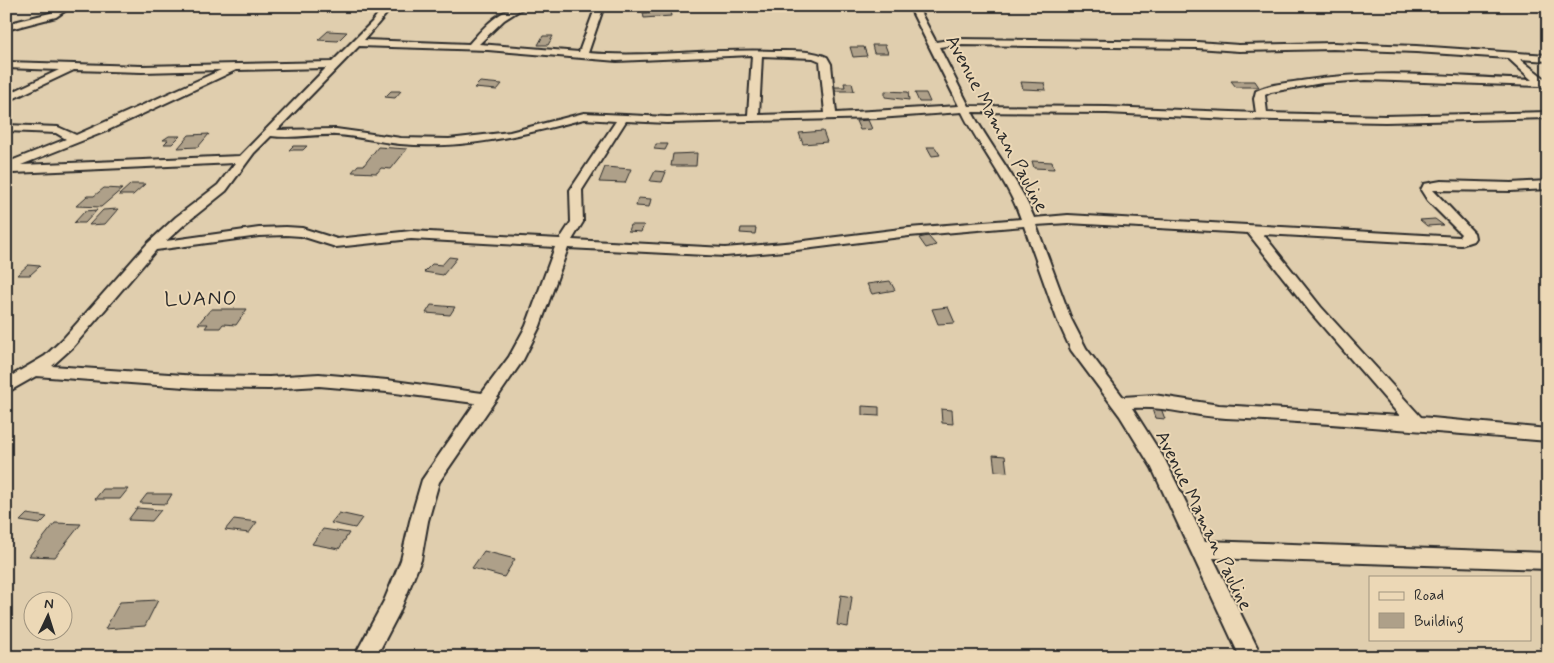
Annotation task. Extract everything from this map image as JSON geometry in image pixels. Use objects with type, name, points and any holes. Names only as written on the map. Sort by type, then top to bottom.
[{"type":"street","points":[[6,27],[46,18],[68,6]]},
{"type":"street","points":[[6,387],[50,360],[68,344],[152,247],[181,220],[231,179],[244,159],[375,24],[388,6]]},
{"type":"street","points":[[472,46],[490,26],[522,6]]},
{"type":"street","points":[[582,55],[600,6]]},
{"type":"street","name":"Avenue Maman Pauline","points":[[913,6],[979,136],[1014,188],[1030,223],[1064,319],[1079,350],[1119,403],[1159,464],[1250,657]]},
{"type":"street","points":[[933,45],[954,42],[1162,46],[1196,44],[1239,48],[1333,46],[1435,50],[1548,58]]},
{"type":"street","points":[[356,43],[472,46],[628,58],[676,54],[757,52],[803,54],[824,59],[831,116]]},
{"type":"street","points":[[752,118],[757,52]]},
{"type":"street","points":[[1512,56],[1546,85]]},
{"type":"street","points":[[6,65],[142,69],[334,65]]},
{"type":"street","points":[[6,99],[74,66]]},
{"type":"street","points":[[6,168],[76,140],[236,67]]},
{"type":"street","points":[[1262,117],[1260,93],[1268,89],[1322,80],[1366,77],[1546,85]]},
{"type":"street","points":[[270,132],[281,134],[336,132],[401,141],[449,142],[510,135],[584,116],[667,120],[831,116],[965,109],[1107,110],[1262,117],[1385,119],[1548,115]]},
{"type":"street","points":[[365,657],[392,606],[411,560],[418,520],[431,480],[515,360],[533,326],[563,244],[577,222],[576,190],[623,118]]},
{"type":"street","points":[[6,128],[58,130],[76,140]]},
{"type":"street","points":[[6,168],[244,159]]},
{"type":"street","points":[[152,247],[259,232],[286,231],[302,232],[336,243],[411,235],[725,252],[796,246],[909,232],[1068,219],[1461,241],[1468,238],[1467,233],[1432,198],[1427,190],[1428,187],[1441,185],[1510,187],[1548,185]]},
{"type":"street","points":[[1252,229],[1316,310],[1416,423]]},
{"type":"street","points":[[34,370],[198,382],[269,383],[319,380],[387,386],[486,399]]},
{"type":"street","points":[[1119,403],[1154,401],[1205,409],[1416,423],[1548,435]]},
{"type":"street","points":[[1200,549],[1548,561]]},
{"type":"building","points":[[670,11],[671,16],[644,18],[643,13]]},
{"type":"building","points":[[328,31],[347,32],[338,41],[318,40]]},
{"type":"building","points":[[543,36],[553,36],[548,45],[538,45]]},
{"type":"building","points":[[872,45],[885,45],[888,53],[874,53]]},
{"type":"building","points":[[850,47],[864,47],[867,56],[853,57]]},
{"type":"building","points":[[1231,81],[1255,81],[1259,87],[1236,87]]},
{"type":"building","points":[[480,82],[502,84],[497,90],[474,88]]},
{"type":"building","points":[[1021,82],[1044,83],[1046,90],[1023,89]]},
{"type":"building","points":[[844,83],[852,83],[854,91],[835,91],[834,87],[845,87]]},
{"type":"building","points":[[391,91],[401,91],[395,98],[385,97]]},
{"type":"building","points":[[885,91],[908,92],[909,100],[885,97]]},
{"type":"building","points":[[915,93],[926,93],[930,102],[919,102]]},
{"type":"building","points":[[868,120],[872,129],[860,130],[856,121]]},
{"type":"building","points":[[823,131],[827,142],[803,144],[799,133]]},
{"type":"building","points":[[209,134],[198,147],[178,148],[189,135]]},
{"type":"building","points":[[169,136],[180,136],[172,144],[164,144],[168,140],[163,140]]},
{"type":"building","points":[[656,144],[668,144],[665,150],[654,149]]},
{"type":"building","points":[[293,146],[307,146],[303,150],[289,150]]},
{"type":"building","points":[[378,147],[407,149],[391,169],[381,168],[377,173],[352,172],[358,165],[364,165]]},
{"type":"building","points":[[927,147],[935,147],[940,155],[932,156]]},
{"type":"building","points":[[697,153],[696,166],[671,166],[673,154]]},
{"type":"building","points":[[1032,161],[1052,162],[1054,169],[1034,168]]},
{"type":"building","points":[[605,167],[631,169],[625,183],[599,182]]},
{"type":"building","points":[[655,171],[666,172],[662,182],[650,181]]},
{"type":"building","points":[[131,184],[145,184],[133,195],[119,195]]},
{"type":"building","points":[[104,188],[122,189],[101,207],[76,206],[87,196],[94,196]]},
{"type":"building","points":[[638,198],[651,199],[649,207],[636,206]]},
{"type":"building","points":[[118,209],[105,224],[89,225],[103,210]]},
{"type":"building","points":[[97,210],[85,223],[74,223],[85,211]]},
{"type":"building","points":[[1435,219],[1443,225],[1427,226],[1420,220]]},
{"type":"building","points":[[630,225],[644,225],[641,232],[628,231]]},
{"type":"building","points":[[741,228],[756,228],[755,234],[740,233]]},
{"type":"building","points":[[928,236],[936,245],[926,248],[919,238]]},
{"type":"building","points":[[449,257],[457,258],[443,275],[424,272],[432,264],[442,265]]},
{"type":"building","points":[[28,265],[40,266],[30,275],[17,275]]},
{"type":"building","points":[[890,281],[895,290],[872,294],[867,284]]},
{"type":"building","points":[[431,305],[455,307],[450,315],[426,313]]},
{"type":"building","points":[[948,307],[955,323],[938,324],[932,309]]},
{"type":"building","points":[[211,309],[247,309],[236,325],[223,324],[220,328],[205,328],[208,324],[198,324]]},
{"type":"building","points":[[1150,403],[1159,403],[1165,419],[1155,418]]},
{"type":"building","points":[[862,406],[879,407],[879,416],[862,415]]},
{"type":"building","points":[[941,409],[952,410],[953,424],[942,423]]},
{"type":"building","points":[[993,455],[1005,456],[1007,472],[995,471]]},
{"type":"building","points":[[103,489],[128,489],[120,499],[95,499]]},
{"type":"building","points":[[147,494],[172,494],[166,504],[140,503]]},
{"type":"building","points":[[137,508],[161,510],[152,521],[128,520]]},
{"type":"building","points":[[339,513],[362,518],[355,528],[331,523]]},
{"type":"building","points":[[27,514],[47,517],[40,524],[20,521]]},
{"type":"building","points":[[234,519],[257,522],[249,533],[225,530]]},
{"type":"building","points":[[55,523],[81,524],[55,557],[29,556]]},
{"type":"building","points":[[323,529],[349,533],[339,549],[312,544]]},
{"type":"building","points":[[484,551],[515,559],[504,577],[472,568]]},
{"type":"building","points":[[841,595],[852,597],[848,627],[837,625]]},
{"type":"building","points":[[158,600],[145,626],[105,629],[120,602]]},
{"type":"district","name":"LUANO","points":[[201,298]]}]
